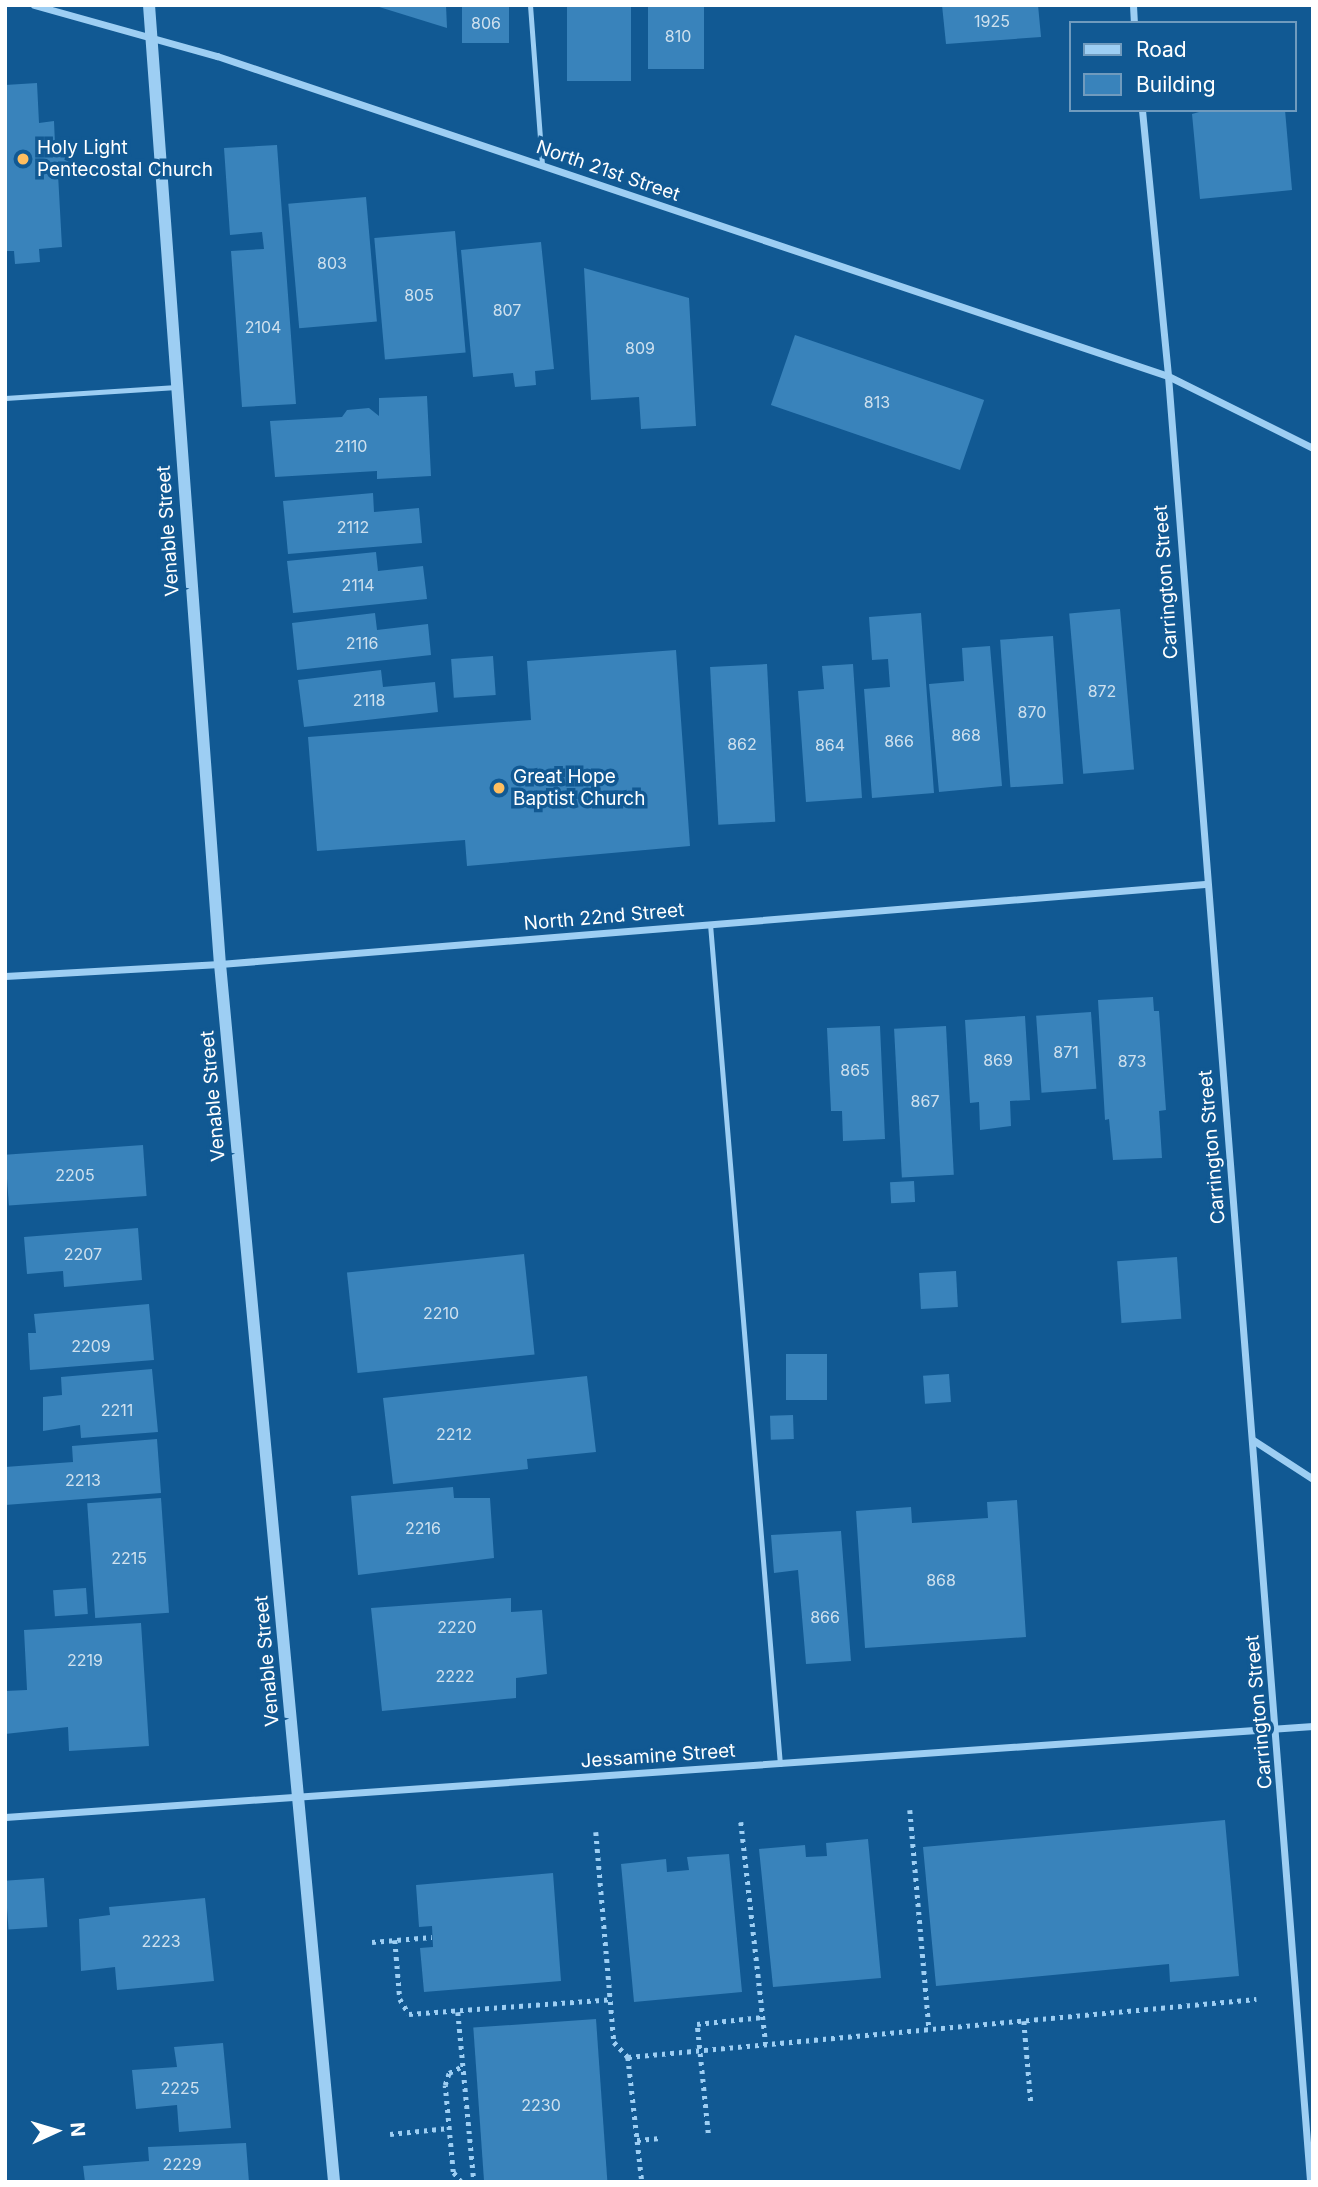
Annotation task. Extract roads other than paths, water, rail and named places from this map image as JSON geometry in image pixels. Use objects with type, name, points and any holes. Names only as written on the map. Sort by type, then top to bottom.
[{"type":"street","name":"North 21st Street","points":[[34,5],[151,36],[1168,376],[1313,448]]},
{"type":"street","name":"Venable Street","points":[[149,5],[220,964],[334,2182]]},
{"type":"street","name":"Carrington Street","points":[[1142,112],[1168,376],[1205,884],[1253,1440],[1310,2182]]},
{"type":"street","name":"North 22nd Street","points":[[5,976],[220,964],[1205,884]]},
{"type":"street","points":[[1253,1440],[1313,1479]]},
{"type":"street","name":"Jessamine Street","points":[[5,1817],[1313,1726]]},
{"type":"lane","points":[[530,5],[542,166]]},
{"type":"lane","points":[[5,398],[177,387]]},
{"type":"lane","points":[[710,924],[780,1763]]},
{"type":"place","name":"Holy Light Pentecostal Church","points":[[23,159]]},
{"type":"place","name":"Great Hope Baptist Church","points":[[499,788]]}]
